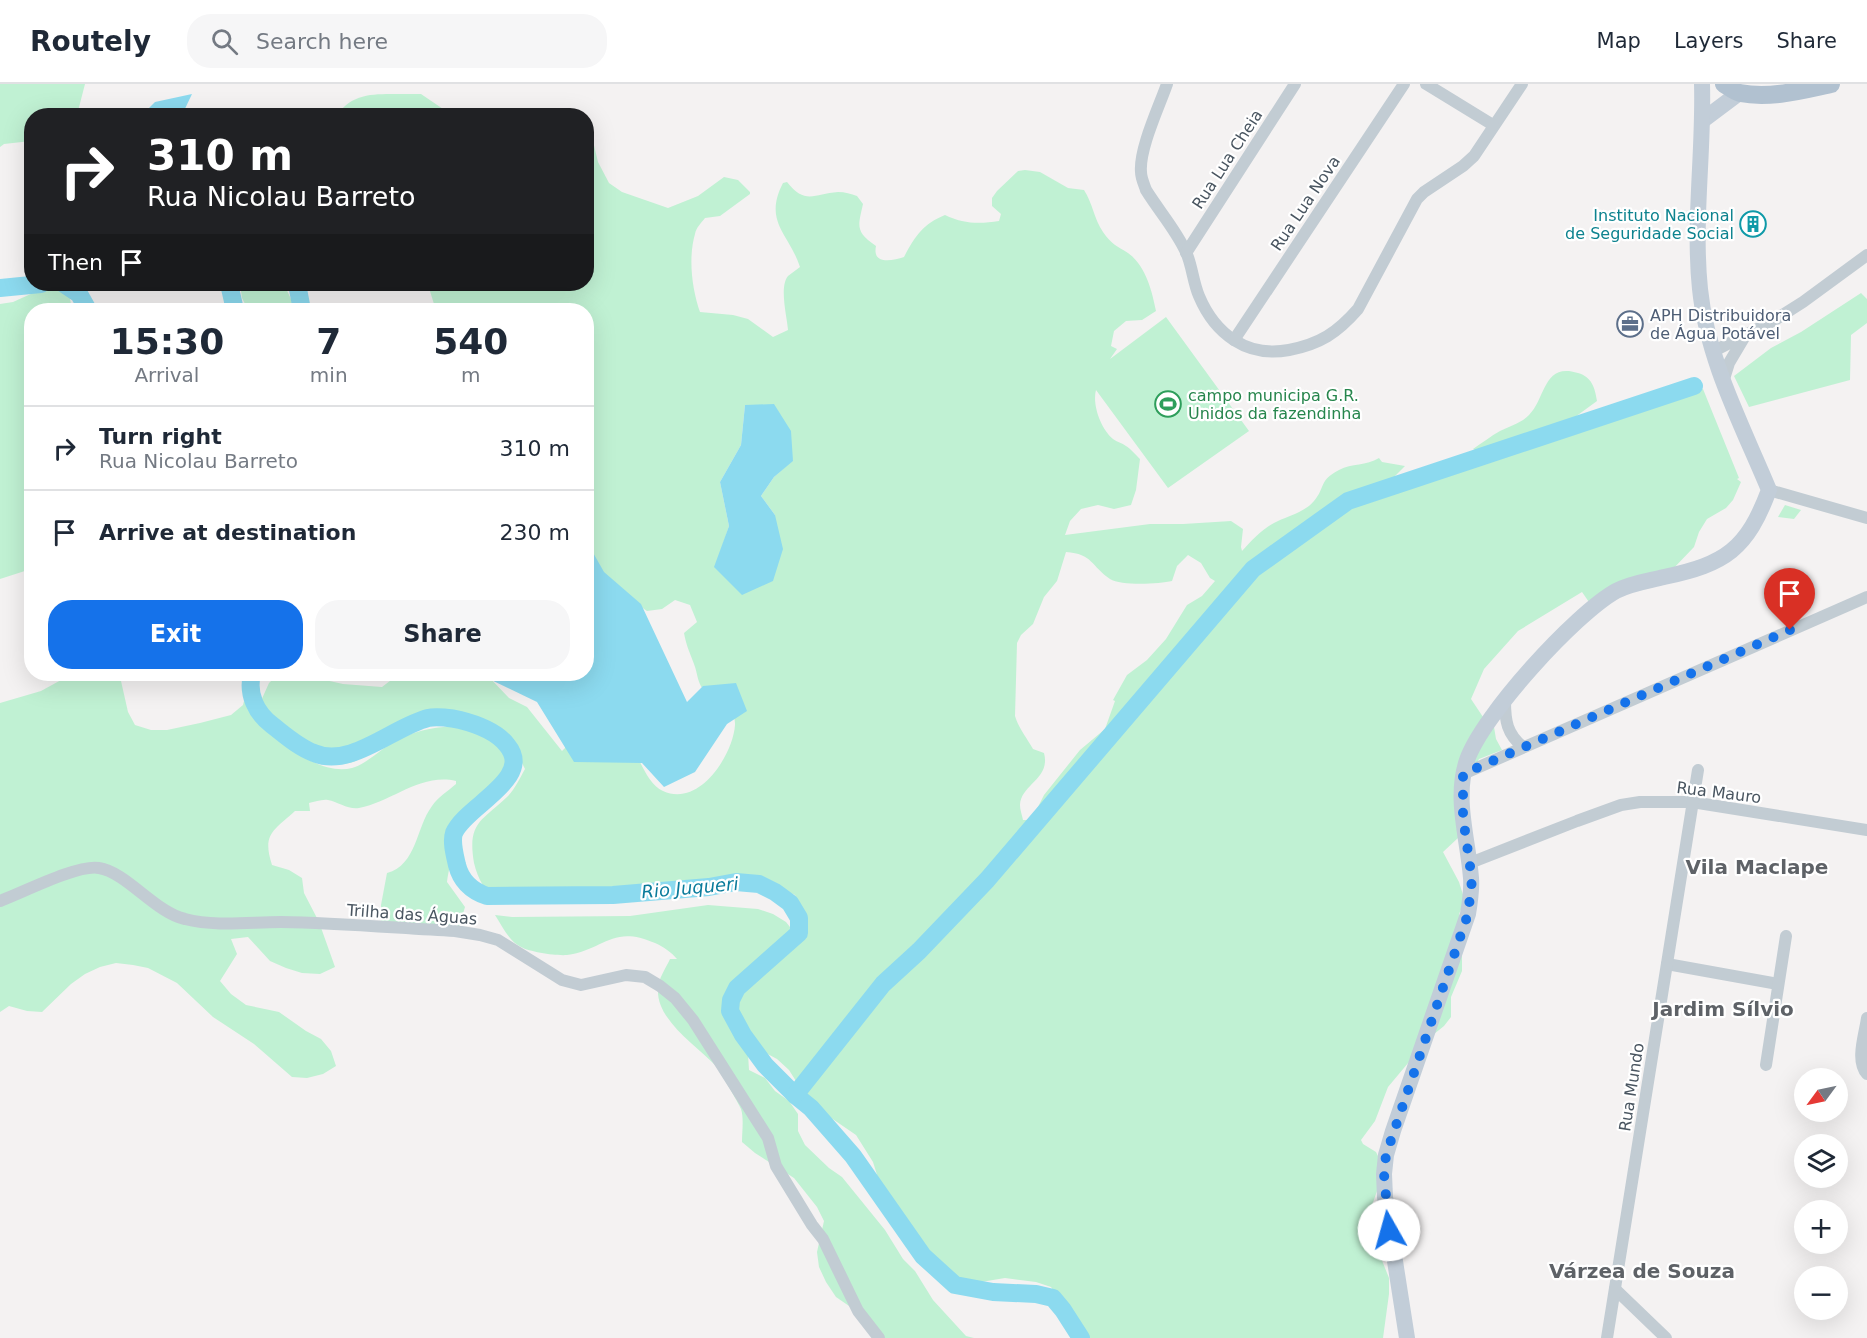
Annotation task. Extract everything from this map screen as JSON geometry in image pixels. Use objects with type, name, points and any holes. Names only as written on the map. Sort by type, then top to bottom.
[{"type":"main road","points":[[1731,88],[1790,93],[1831,84]]},
{"type":"street","points":[[1167,84],[1143,153],[1141,173],[1146,190],[1186,253],[1199,298],[1218,326],[1234,340],[1257,351],[1281,351],[1315,344],[1337,330],[1358,309],[1417,199],[1474,156],[1522,84]]},
{"type":"street","name":"Rua Lua Cheia","points":[[1186,253],[1295,84]]},
{"type":"street","name":"Rua Lua Nova","points":[[1234,340],[1404,84]]},
{"type":"street","points":[[1426,84],[1493,125]]},
{"type":"street","points":[[1407,1338],[1389,1230],[1384,1174],[1386,1155],[1468,914],[1471,887],[1463,817],[1463,774],[1473,745],[1505,701],[1553,645],[1604,599],[1631,585],[1685,573],[1709,565],[1726,556],[1740,545],[1751,531],[1769,490],[1712,352],[1704,315],[1699,264],[1702,84]]},
{"type":"street","points":[[1703,120],[1731,88]]},
{"type":"street","points":[[1712,352],[1736,338],[1745,336],[1803,302],[1867,255]]},
{"type":"street","points":[[1724,379],[1729,363],[1745,336]]},
{"type":"street","points":[[1769,490],[1867,518]]},
{"type":"street","points":[[1463,774],[1867,597]]},
{"type":"street","points":[[1505,701],[1508,729],[1523,747]]},
{"type":"street","name":"Rua Mundo","points":[[1607,1338],[1698,770]]},
{"type":"street","name":"Rua Mauro","points":[[1470,864],[1577,821],[1621,805],[1640,802],[1692,802],[1867,830]]},
{"type":"street","name":"Trilha das Águas","points":[[0,901],[83,869],[98,867],[110,871],[167,911],[183,919],[207,922],[281,922],[455,931],[498,940],[562,980],[581,985],[627,975],[645,977],[675,998],[693,1020],[768,1138],[776,1166],[823,1239],[858,1311],[879,1338]]},
{"type":"street","points":[[1766,1065],[1786,936]]},
{"type":"street","points":[[1667,964],[1778,984]]},
{"type":"street","points":[[1867,1018],[1861,1058],[1861,1065],[1867,1074]]},
{"type":"street","points":[[1615,1289],[1666,1338]]},
{"type":"green space","points":[[0,84],[85,84],[79,108],[24,108],[24,142],[4,144],[0,147]]},
{"type":"green space","points":[[421,94],[442,108],[343,108],[356,99],[370,95]]},
{"type":"green space","points":[[594,145],[598,162],[609,183],[622,192],[668,208],[698,196],[724,177],[738,180],[750,192],[720,216],[705,218],[698,228],[693,243],[691,263],[693,284],[700,312],[748,319],[773,337],[788,330],[784,302],[785,281],[800,267],[777,218],[778,196],[783,183],[787,182],[799,194],[805,196],[838,192],[857,196],[863,204],[859,223],[861,232],[876,246],[877,256],[880,259],[894,260],[904,257],[920,232],[931,222],[945,215],[972,222],[999,221],[1001,214],[992,206],[992,198],[997,191],[1018,171],[1040,172],[1068,188],[1084,190],[1106,236],[1134,258],[1144,272],[1150,287],[1156,311],[1142,320],[1126,321],[1114,331],[1111,346],[1117,349],[1110,359],[1166,317],[1249,431],[1168,488],[1096,390],[1096,409],[1105,429],[1113,439],[1128,447],[1140,459],[1136,490],[1131,505],[1114,509],[1098,505],[1081,509],[1070,521],[1065,535],[1150,524],[1231,521],[1243,529],[1242,551],[1268,527],[1311,505],[1328,478],[1344,468],[1379,458],[1382,462],[1405,466],[1394,477],[1404,490],[1487,463],[1487,456],[1473,449],[1529,415],[1547,384],[1558,373],[1567,371],[1587,377],[1594,387],[1597,401],[1545,439],[1546,443],[1703,389],[1739,478],[1737,479],[1741,482],[1733,500],[1726,508],[1707,519],[1694,547],[1671,571],[1591,605],[1582,592],[1518,631],[1484,669],[1471,699],[1483,717],[1494,727],[1496,739],[1502,750],[1479,759],[1465,785],[1458,838],[1443,852],[1459,882],[1465,901],[1459,914],[1462,931],[1462,971],[1451,997],[1451,1017],[1429,1038],[1388,1087],[1375,1121],[1361,1140],[1363,1144],[1376,1152],[1379,1158],[1377,1191],[1370,1211],[1373,1238],[1389,1278],[1383,1338],[1077,1338],[1071,1318],[1051,1287],[1036,1282],[1005,1278],[975,1283],[959,1279],[946,1270],[913,1234],[878,1178],[873,1162],[856,1135],[818,1109],[806,1097],[789,1070],[777,1059],[762,1051],[748,1054],[749,1070],[765,1078],[775,1091],[789,1101],[798,1114],[798,1131],[805,1145],[842,1177],[885,1230],[933,1300],[966,1336],[974,1338],[879,1338],[852,1308],[836,1297],[826,1282],[819,1267],[817,1252],[824,1221],[817,1207],[794,1178],[742,1142],[741,1109],[724,1079],[715,1065],[670,1022],[664,1011],[659,1000],[658,985],[670,959],[677,959],[675,956],[655,943],[628,936],[618,937],[567,955],[537,952],[525,949],[513,941],[495,915],[512,917],[630,916],[708,905],[758,909],[773,914],[786,922],[797,936],[806,924],[803,909],[795,895],[780,888],[728,883],[662,899],[627,901],[527,893],[511,894],[497,902],[478,875],[472,849],[473,839],[478,824],[510,794],[525,769],[509,740],[468,719],[436,719],[395,728],[383,736],[361,758],[349,763],[330,761],[307,740],[291,745],[292,749],[312,762],[344,769],[362,764],[390,744],[410,734],[441,727],[457,727],[472,729],[486,735],[500,743],[512,755],[500,778],[470,814],[451,862],[447,882],[465,907],[459,927],[381,921],[381,905],[387,873],[397,869],[410,854],[432,806],[456,784],[456,781],[430,781],[418,784],[359,808],[347,807],[328,800],[309,803],[310,811],[295,811],[271,834],[268,846],[272,865],[289,870],[302,878],[304,893],[319,922],[335,967],[320,974],[302,973],[270,961],[248,937],[231,939],[237,954],[220,981],[231,994],[246,1005],[279,1012],[321,1039],[331,1051],[336,1066],[323,1074],[307,1078],[292,1077],[254,1044],[213,1017],[177,983],[148,968],[133,965],[116,963],[85,974],[42,1012],[9,1006],[0,1012],[0,703],[41,691],[59,681],[121,681],[128,712],[135,725],[151,730],[167,730],[231,715],[243,705],[244,701],[256,712],[271,681],[330,681],[382,687],[390,681],[493,681],[509,698],[527,707],[562,751],[565,748],[566,731],[634,750],[650,779],[663,791],[676,794],[689,792],[712,776],[721,764],[733,737],[734,718],[729,709],[710,697],[699,683],[684,633],[697,622],[690,605],[675,600],[662,609],[647,611],[594,575],[594,303],[434,303],[430,291],[594,291]],"holes":[[[745,405],[793,460],[774,477],[761,496],[775,515],[715,568],[729,526],[720,482],[741,445]],[[1066,552],[1087,558],[1110,579],[1122,583],[1172,581],[1177,566],[1188,555],[1201,563],[1210,578],[1215,581],[1202,596],[1187,605],[1166,639],[1147,660],[1127,675],[1113,700],[1115,701],[1105,729],[1080,750],[1044,795],[1033,817],[1023,820],[1020,807],[1022,798],[1040,775],[1045,762],[1044,753],[1033,749],[1015,716],[1017,643],[1021,635],[1033,624],[1044,597],[1057,581]]]},
{"type":"green space","points":[[37,291],[67,291],[71,303],[24,303],[24,571],[0,579],[0,304],[13,302]]},
{"type":"green space","points":[[241,291],[287,291],[293,303],[244,303]]},
{"type":"green space","points":[[1861,293],[1867,299],[1867,323],[1851,335],[1850,380],[1749,407],[1734,376],[1771,348],[1801,332]]},
{"type":"green space","points":[[1785,505],[1801,510],[1794,519],[1778,517]]},
{"type":"water","points":[[192,94],[185,108],[149,108],[155,102]]},
{"type":"water","points":[[774,404],[791,431],[793,461],[774,477],[761,496],[775,515],[783,549],[773,581],[742,595],[714,567],[729,526],[720,482],[741,445],[745,405]]},
{"type":"water","points":[[594,554],[604,572],[641,604],[687,702],[703,686],[736,683],[747,711],[727,724],[695,772],[664,787],[642,763],[574,762],[537,702],[493,681],[594,681]]},
{"type":"waterway","name":"Rio Juqueri","points":[[0,288],[24,286]]},
{"type":"waterway","name":"Rio Juqueri","points":[[74,291],[84,303]]},
{"type":"waterway","name":"Rio Juqueri","points":[[231,291],[233,303]]},
{"type":"waterway","name":"Rio Juqueri","points":[[298,291],[301,303]]},
{"type":"waterway","points":[[795,1095],[883,984],[919,951],[987,880],[1253,569],[1348,501],[1694,386]]},
{"type":"waterway","name":"Rio Juqueri","points":[[251,681],[252,696],[261,715],[303,748],[314,753],[342,756],[431,717],[473,724],[492,732],[503,740],[513,757],[512,769],[495,792],[461,823],[453,837],[454,853],[461,876],[468,885],[482,894],[487,896],[613,895],[709,887],[736,882],[759,884],[790,903],[799,918],[799,933],[737,988],[731,1000],[730,1011],[743,1035],[765,1065],[811,1108],[853,1156],[923,1256],[955,1285],[993,1292],[1036,1294],[1053,1298],[1081,1338]]},
{"type":"place","name":"Instituto Nacional de Seguridade Social","points":[[1753,224]]},
{"type":"place","name":"APH Distribuidora de Água Potável","points":[[1630,324]]},
{"type":"place","name":"campo municipa G.R. Unidos da fazendinha","points":[[1168,404]]},
{"type":"district","name":"Vila Maclape","points":[[1757,867]]},
{"type":"district","name":"Jardim Sílvio","points":[[1723,1009]]},
{"type":"district","name":"Várzea de Souza","points":[[1642,1271]]},
{"type":"route","points":[[1389,1230],[1384,1174],[1386,1155],[1468,914],[1472,880],[1463,817],[1463,774],[1790,630]]}]
